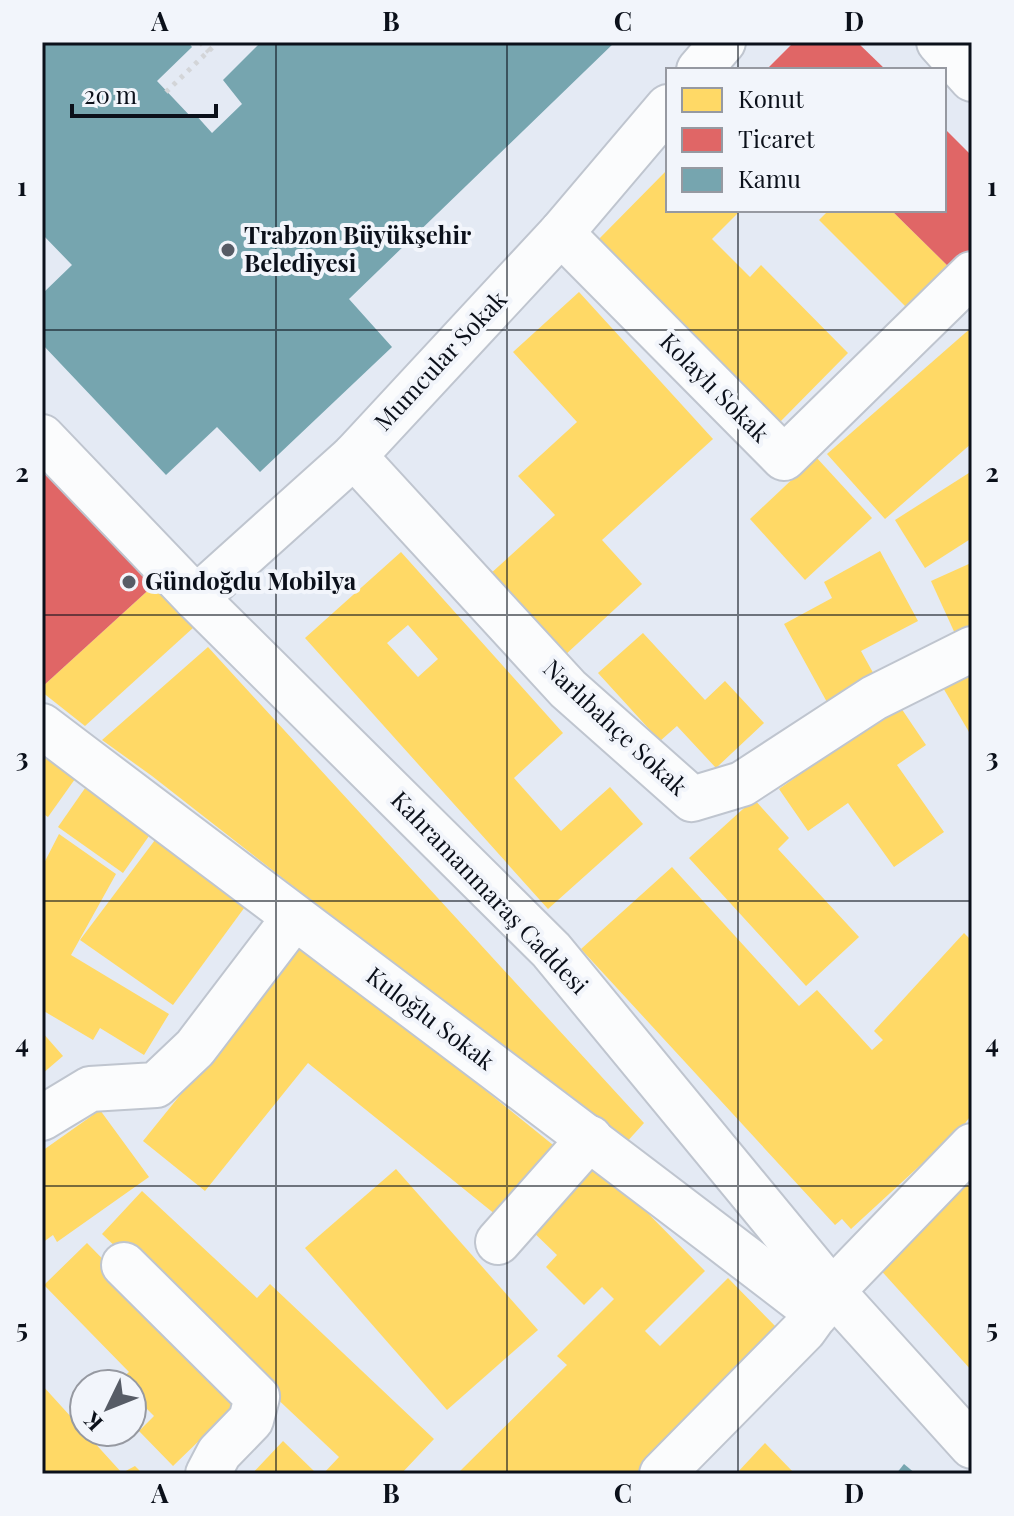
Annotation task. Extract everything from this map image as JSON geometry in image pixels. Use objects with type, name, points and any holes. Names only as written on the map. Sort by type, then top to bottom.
[{"type":"street","points":[[701,68],[723,42]]},
{"type":"street","points":[[939,42],[972,79]]},
{"type":"street","name":"Mumcular Sokak","points":[[196,598],[354,456],[561,233],[666,109]]},
{"type":"street","name":"Kolaylı Sokak","points":[[561,233],[784,458],[972,274]]},
{"type":"street","name":"Kahramanmaraş Caddesi","points":[[42,437],[196,598],[551,950],[824,1302],[972,1446]]},
{"type":"street","name":"Narlıbahçe Sokak","points":[[354,456],[568,689],[692,799],[742,784],[874,698],[972,649]]},
{"type":"street","name":"Kuloğlu Sokak","points":[[42,726],[590,1138],[824,1302]]},
{"type":"street","points":[[42,1118],[90,1089],[156,1085],[195,1048],[294,918]]},
{"type":"street","points":[[498,1242],[590,1138]]},
{"type":"street","points":[[662,1474],[804,1330],[824,1302],[972,1146]]},
{"type":"street","points":[[124,1265],[257,1397],[251,1420],[219,1453],[208,1474]]},
{"type":"path","points":[[200,42],[209,52]]},
{"type":"path","points":[[166,92],[218,42]]},
{"type":"building: Konut","points":[[666,171],[666,212],[739,212],[712,239],[750,277],[761,265],[848,353],[778,424],[596,242]]},
{"type":"building: Konut","points":[[827,212],[893,212],[953,271],[911,312],[819,220]]},
{"type":"building: Konut","points":[[579,292],[713,439],[602,540],[642,584],[564,656],[489,575],[555,515],[518,476],[577,422],[513,352]]},
{"type":"building: Konut","points":[[972,327],[972,443],[885,519],[827,454]]},
{"type":"building: Konut","points":[[816,457],[872,518],[805,580],[750,519]]},
{"type":"building: Konut","points":[[972,471],[972,538],[925,568],[895,520]]},
{"type":"building: Konut","points":[[880,551],[918,621],[861,651],[876,678],[828,704],[784,624],[832,598],[824,582]]},
{"type":"building: Konut","points":[[401,552],[563,733],[514,778],[561,831],[610,787],[643,824],[548,909],[305,638]],"holes":[[[408,625],[438,659],[418,677],[387,643]]]},
{"type":"building: Konut","points":[[971,563],[972,631],[957,638],[931,581]]},
{"type":"building: Konut","points":[[155,584],[194,627],[85,726],[42,692],[42,687]]},
{"type":"building: Konut","points":[[643,633],[705,700],[725,681],[764,723],[716,768],[677,726],[660,741],[598,673]]},
{"type":"building: Konut","points":[[208,647],[644,1123],[624,1145],[102,740]]},
{"type":"building: Konut","points":[[972,669],[972,730],[969,732],[942,686]]},
{"type":"building: Konut","points":[[899,705],[926,745],[897,765],[944,832],[894,867],[848,803],[808,831],[779,789]]},
{"type":"building: Konut","points":[[42,745],[80,772],[48,817],[42,813]]},
{"type":"building: Konut","points":[[90,781],[156,826],[123,873],[58,827]]},
{"type":"building: Konut","points":[[754,799],[789,838],[778,849],[859,937],[806,986],[689,858]]},
{"type":"building: Konut","points":[[161,832],[250,900],[173,1005],[80,940]]},
{"type":"building: Konut","points":[[59,834],[116,874],[71,955],[169,1014],[144,1055],[100,1028],[93,1040],[42,1010],[42,867]]},
{"type":"building: Konut","points":[[672,867],[799,1006],[817,990],[872,1050],[883,1040],[874,1031],[964,933],[972,941],[972,1114],[963,1126],[851,1229],[842,1219],[835,1225],[581,949]]},
{"type":"building: Konut","points":[[303,943],[558,1149],[501,1219],[308,1063],[205,1191],[143,1141]]},
{"type":"building: Konut","points":[[42,1032],[63,1056],[42,1074]]},
{"type":"building: Konut","points":[[100,1110],[149,1177],[57,1242],[53,1235],[42,1243],[42,1151]]},
{"type":"building: Konut","points":[[597,1162],[705,1271],[645,1331],[660,1346],[728,1278],[779,1330],[635,1474],[457,1474],[567,1365],[557,1356],[614,1299],[602,1287],[584,1305],[546,1267],[557,1255],[529,1228]]},
{"type":"building: Konut","points":[[396,1169],[538,1330],[447,1410],[305,1248]]},
{"type":"building: Konut","points":[[967,1184],[972,1190],[972,1371],[877,1266]]},
{"type":"building: Konut","points":[[142,1191],[257,1298],[270,1284],[434,1439],[401,1474],[323,1474],[339,1457],[102,1234]]},
{"type":"building: Konut","points":[[87,1243],[241,1400],[173,1466],[148,1440],[148,1422],[154,1416],[148,1410],[148,1368],[125,1368],[44,1285]]},
{"type":"building: Konut","points":[[42,1385],[68,1414],[68,1448],[99,1448],[122,1473],[135,1466],[143,1474],[42,1474]]},
{"type":"building: Konut","points":[[283,1441],[315,1472],[252,1474]]},
{"type":"building: Konut","points":[[765,1443],[795,1474],[736,1474]]},
{"type":"building: Ticaret","points":[[794,42],[857,42],[884,68],[768,68]]},
{"type":"building: Ticaret","points":[[946,130],[972,156],[972,252],[953,271],[893,212],[946,212]]},
{"type":"building: Ticaret","points":[[42,471],[155,584],[42,687]]},
{"type":"building: Kamu","name":"Trabzon Büyükşehir Belediyesi","points":[[42,42],[188,42],[192,47],[157,81],[192,118],[195,114],[212,133],[242,104],[223,80],[261,42],[615,42],[349,299],[392,347],[260,472],[217,427],[166,475],[42,344],[42,294],[72,265],[42,234]]},
{"type":"building: Kamu","points":[[904,1464],[916,1474],[896,1474]]},
{"type":"place","name":"Trabzon Büyükşehir Belediyesi","points":[[228,250]]},
{"type":"place","name":"Gündoğdu Mobilya","points":[[129,582]]}]
